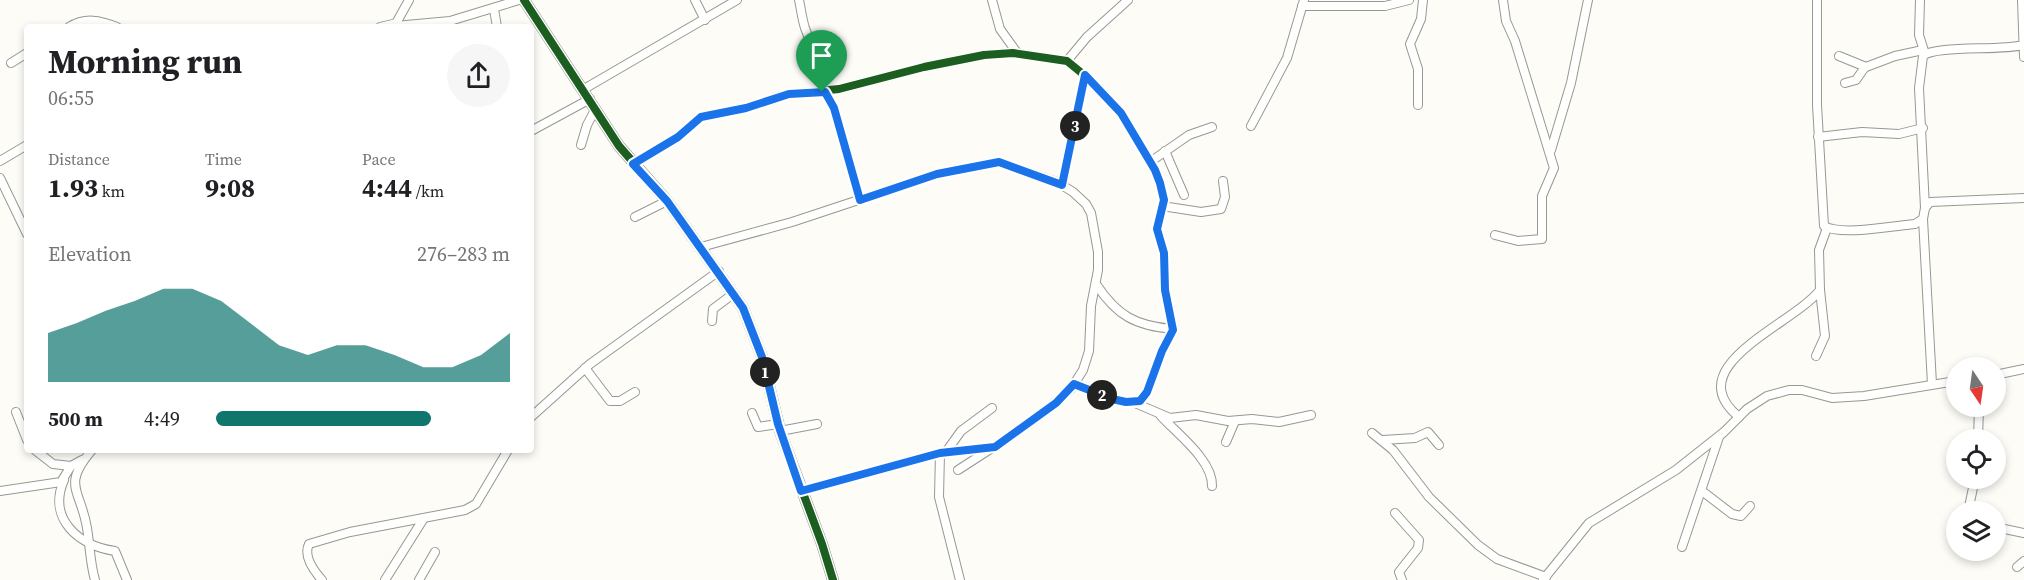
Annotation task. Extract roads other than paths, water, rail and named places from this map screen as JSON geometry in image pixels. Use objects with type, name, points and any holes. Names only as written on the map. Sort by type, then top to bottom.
[{"type":"street","points":[[399,24],[409,0]]},
{"type":"street","points":[[419,24],[450,21],[519,0]]},
{"type":"street","points":[[524,0],[633,164],[667,201],[743,308],[762,357],[779,428],[833,580]]},
{"type":"street","points":[[695,0],[705,20]]},
{"type":"street","points":[[584,89],[737,0]]},
{"type":"street","points":[[992,0],[1000,29],[1018,54]]},
{"type":"street","points":[[1067,61],[1086,37],[1128,0]]},
{"type":"street","points":[[1251,126],[1287,58],[1303,3],[1385,6],[1409,0]]},
{"type":"street","points":[[1418,105],[1418,69],[1410,44],[1421,19],[1423,0]]},
{"type":"street","points":[[1495,235],[1528,242],[1543,237],[1542,196],[1554,168],[1526,83],[1515,41],[1506,21],[1503,0]]},
{"type":"street","points":[[1550,151],[1571,83],[1588,0]]},
{"type":"street","points":[[1816,0],[1821,217],[1827,228],[1819,250],[1825,336],[1816,356]]},
{"type":"street","points":[[1920,0],[1919,35],[1924,52],[1920,70],[1925,210]]},
{"type":"street","points":[[2022,0],[2024,57]]},
{"type":"street","points":[[802,2],[805,28],[816,50],[822,74],[823,92],[834,108],[860,200]]},
{"type":"street","points":[[494,9],[496,24]]},
{"type":"street","points":[[78,24],[89,20],[110,24]]},
{"type":"street","points":[[1845,83],[1856,80],[1866,67],[1895,56],[1934,50],[1999,50],[2024,45]]},
{"type":"street","points":[[633,164],[678,137],[701,117],[746,108],[789,94],[823,92],[984,55],[1018,54],[1067,61],[1085,75],[1121,113],[1160,183],[1162,206],[1157,229],[1164,253],[1165,290],[1173,329],[1147,392],[1135,403]]},
{"type":"street","points":[[10,63],[24,55]]},
{"type":"street","points":[[1839,56],[1866,67]]},
{"type":"street","points":[[1062,185],[1085,75]]},
{"type":"street","points":[[534,129],[590,99]]},
{"type":"street","points":[[582,145],[587,125],[595,110]]},
{"type":"street","points":[[1150,162],[1189,135],[1212,127]]},
{"type":"street","points":[[1818,137],[1862,132],[1899,135],[1923,128]]},
{"type":"street","points":[[0,161],[24,147]]},
{"type":"street","points":[[1165,152],[1184,195]]},
{"type":"street","points":[[701,247],[792,222],[937,174],[999,162],[1062,185],[1081,199],[1091,213],[1098,252],[1087,361],[1074,384],[1056,403],[1004,443],[958,471]]},
{"type":"street","points":[[0,178],[24,228]]},
{"type":"street","points":[[1162,206],[1201,212],[1221,209],[1225,196],[1223,181]]},
{"type":"street","points":[[1932,384],[1923,219],[1927,204],[2024,198]]},
{"type":"street","points":[[635,217],[667,201]]},
{"type":"street","points":[[1827,228],[1890,227],[1915,224],[1923,219]]},
{"type":"street","points":[[534,412],[585,368],[719,272]]},
{"type":"street","points":[[1096,284],[1107,302],[1124,317],[1148,325],[1173,329]]},
{"type":"street","points":[[1739,417],[1729,409],[1720,396],[1719,383],[1723,371],[1767,331],[1820,290]]},
{"type":"street","points":[[712,321],[713,309],[733,294]]},
{"type":"street","points":[[585,368],[610,401],[620,401],[636,393]]},
{"type":"street","points":[[2006,373],[2024,369]]},
{"type":"street","points":[[1372,433],[1383,440],[1402,459],[1429,497],[1478,545],[1497,559],[1545,579],[1589,523],[1650,488],[1719,437],[1757,402],[1777,392],[1802,390],[1832,398],[1864,396],[1946,382]]},
{"type":"street","points":[[1074,384],[1112,399],[1135,403],[1160,415],[1170,417],[1206,415],[1235,421],[1289,422],[1311,415]]},
{"type":"street","points":[[960,580],[939,497],[943,453],[966,426],[992,408]]},
{"type":"street","points":[[16,412],[24,432]]},
{"type":"street","points":[[752,413],[760,428],[817,423]]},
{"type":"street","points":[[1160,415],[1180,434],[1206,467],[1212,486]]},
{"type":"street","points":[[1226,442],[1235,421]]},
{"type":"street","points":[[1383,440],[1415,438],[1428,432],[1439,445]]},
{"type":"street","points":[[1683,548],[1719,437]]},
{"type":"street","points":[[801,491],[943,453],[994,447]]},
{"type":"street","points":[[39,453],[53,464],[71,466]]},
{"type":"street","points":[[89,453],[71,466],[64,480],[58,497],[63,520],[74,535],[90,545],[116,551],[128,580]]},
{"type":"street","points":[[322,580],[308,559],[306,552],[309,544],[350,532],[465,510],[476,504],[506,453]]},
{"type":"street","points":[[82,460],[76,474],[75,492],[86,522],[95,580]]},
{"type":"street","points":[[0,491],[64,480]]},
{"type":"street","points":[[1702,491],[1732,514],[1741,516],[1750,506]]},
{"type":"street","points":[[1395,513],[1419,540],[1418,548],[1399,572],[1402,580]]},
{"type":"street","points":[[385,580],[424,518]]},
{"type":"street","points":[[2006,529],[2024,533]]},
{"type":"street","points":[[419,580],[435,552]]}]
